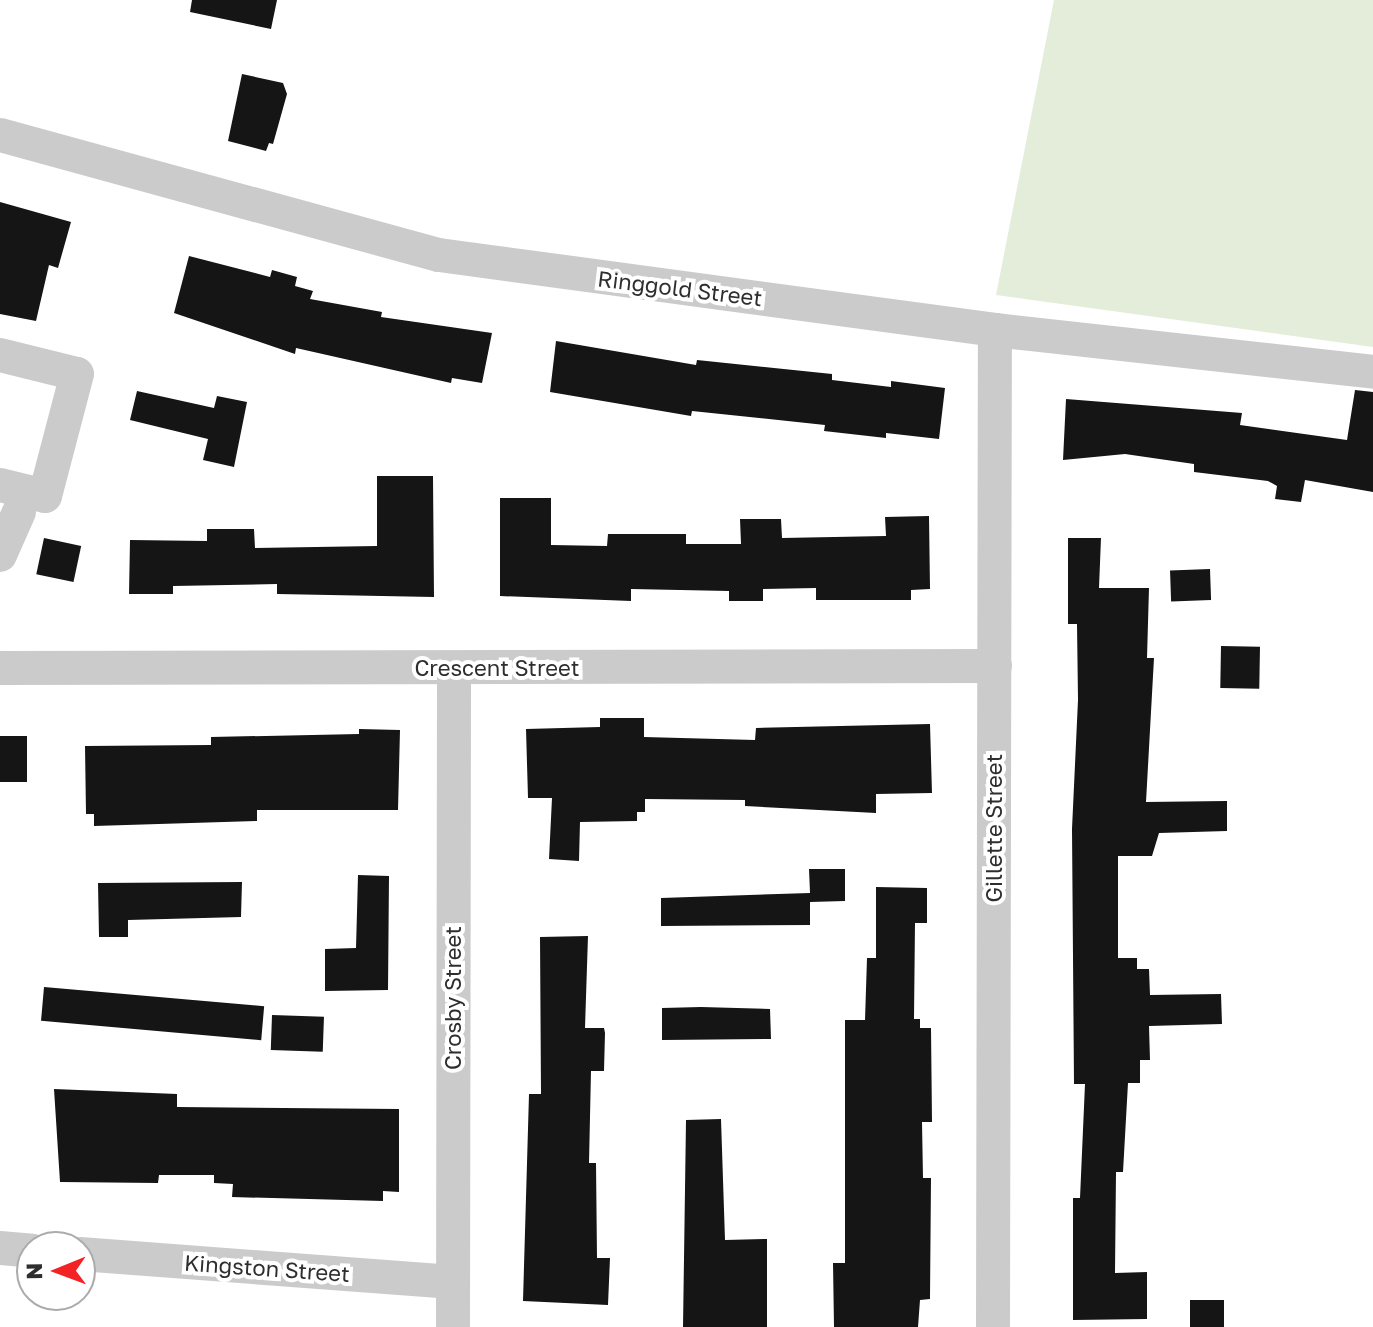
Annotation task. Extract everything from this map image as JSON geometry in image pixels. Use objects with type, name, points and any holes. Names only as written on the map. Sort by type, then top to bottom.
[{"type":"street","name":"Ringgold Street","points":[[0,135],[439,255],[995,330],[1373,372]]},
{"type":"street","name":"Gillette Street","points":[[993,1327],[995,330]]},
{"type":"street","points":[[0,355],[77,374],[45,496],[9,498],[0,555]]},
{"type":"street","name":"Crescent Street","points":[[0,668],[995,666]]},
{"type":"street","name":"Crosby Street","points":[[453,1327],[454,669]]},
{"type":"street","name":"Kingston Street","points":[[96,1255],[453,1282]]},
{"type":"green space","points":[[1054,0],[1373,0],[1373,347],[996,295]]},
{"type":"building","points":[[192,0],[277,0],[271,29],[190,12]]},
{"type":"building","points":[[242,74],[283,83],[287,94],[273,144],[269,143],[266,151],[228,141]]},
{"type":"building","points":[[0,202],[71,222],[58,268],[49,265],[36,321],[0,314]]},
{"type":"building","points":[[189,256],[270,277],[272,270],[297,277],[295,286],[313,291],[310,299],[382,312],[381,317],[492,333],[482,383],[452,378],[451,383],[296,348],[295,354],[174,313]]},
{"type":"building","points":[[556,341],[696,365],[697,360],[832,374],[832,380],[891,387],[891,381],[945,388],[939,439],[886,433],[886,438],[824,431],[825,425],[692,411],[691,416],[550,392]]},
{"type":"building","points":[[1355,390],[1373,392],[1373,492],[1305,480],[1301,502],[1275,499],[1277,486],[1268,481],[1194,472],[1194,464],[1125,454],[1063,460],[1066,399],[1242,413],[1240,425],[1347,440]]},
{"type":"building","points":[[137,391],[214,408],[217,396],[247,402],[234,467],[203,460],[208,439],[130,420]]},
{"type":"building","points":[[377,476],[433,476],[434,597],[277,594],[277,584],[173,586],[173,594],[129,594],[130,540],[207,541],[207,529],[254,529],[255,548],[377,546]]},
{"type":"building","points":[[500,498],[551,498],[551,545],[607,546],[608,534],[686,534],[686,544],[741,544],[740,519],[781,519],[782,538],[886,536],[885,517],[929,516],[930,589],[911,590],[911,600],[816,600],[816,588],[763,589],[763,601],[729,601],[729,591],[631,589],[631,601],[500,596]]},
{"type":"building","points":[[44,538],[81,546],[73,582],[36,574]]},
{"type":"building","points":[[1068,538],[1101,538],[1099,588],[1149,588],[1147,658],[1154,658],[1146,802],[1227,801],[1227,831],[1159,833],[1152,856],[1118,856],[1118,958],[1137,958],[1137,969],[1149,969],[1150,995],[1221,994],[1222,1024],[1149,1026],[1150,1060],[1140,1060],[1140,1083],[1128,1083],[1123,1172],[1116,1172],[1115,1273],[1147,1272],[1147,1319],[1073,1320],[1073,1198],[1080,1198],[1085,1084],[1074,1084],[1072,829],[1078,700],[1077,624],[1068,624]]},
{"type":"building","points":[[1210,569],[1211,600],[1171,601],[1170,570]]},
{"type":"building","points":[[1221,646],[1260,647],[1259,689],[1220,688]]},
{"type":"building","points":[[600,718],[644,718],[644,737],[755,740],[756,728],[930,724],[932,793],[876,794],[876,813],[745,806],[745,800],[645,799],[645,812],[637,812],[637,821],[580,822],[579,861],[549,859],[552,798],[528,798],[526,729],[600,727]]},
{"type":"building","points":[[359,729],[400,730],[398,810],[257,810],[257,821],[94,826],[94,814],[86,814],[85,746],[211,745],[211,737],[359,734]]},
{"type":"building","points":[[0,736],[27,736],[27,782],[0,782]]},
{"type":"building","points":[[809,869],[845,869],[845,901],[810,902],[810,925],[661,926],[661,898],[810,893]]},
{"type":"building","points":[[358,875],[389,876],[388,990],[325,991],[325,949],[356,948]]},
{"type":"building","points":[[242,882],[241,917],[128,920],[128,937],[99,937],[98,883]]},
{"type":"building","points":[[876,887],[927,888],[927,923],[915,923],[914,1019],[920,1019],[920,1028],[931,1028],[932,1122],[922,1122],[923,1178],[931,1178],[930,1299],[920,1300],[918,1327],[834,1327],[833,1263],[845,1263],[845,1020],[865,1020],[867,958],[876,958]]},
{"type":"building","points":[[588,936],[585,1028],[604,1028],[605,1033],[604,1071],[591,1071],[589,1163],[596,1163],[597,1258],[610,1258],[608,1305],[523,1301],[529,1094],[541,1094],[540,937]]},
{"type":"building","points":[[44,987],[264,1006],[261,1040],[41,1021]]},
{"type":"building","points":[[662,1008],[770,1009],[771,1039],[662,1040]]},
{"type":"building","points":[[272,1015],[324,1017],[323,1052],[271,1050]]},
{"type":"building","points":[[54,1089],[177,1094],[177,1107],[399,1109],[399,1192],[383,1191],[383,1201],[232,1197],[233,1184],[214,1183],[214,1175],[159,1175],[158,1183],[60,1182]]},
{"type":"building","points":[[721,1119],[725,1240],[767,1239],[767,1327],[683,1327],[686,1120]]},
{"type":"building","points":[[1190,1300],[1224,1300],[1224,1327],[1190,1327]]}]
